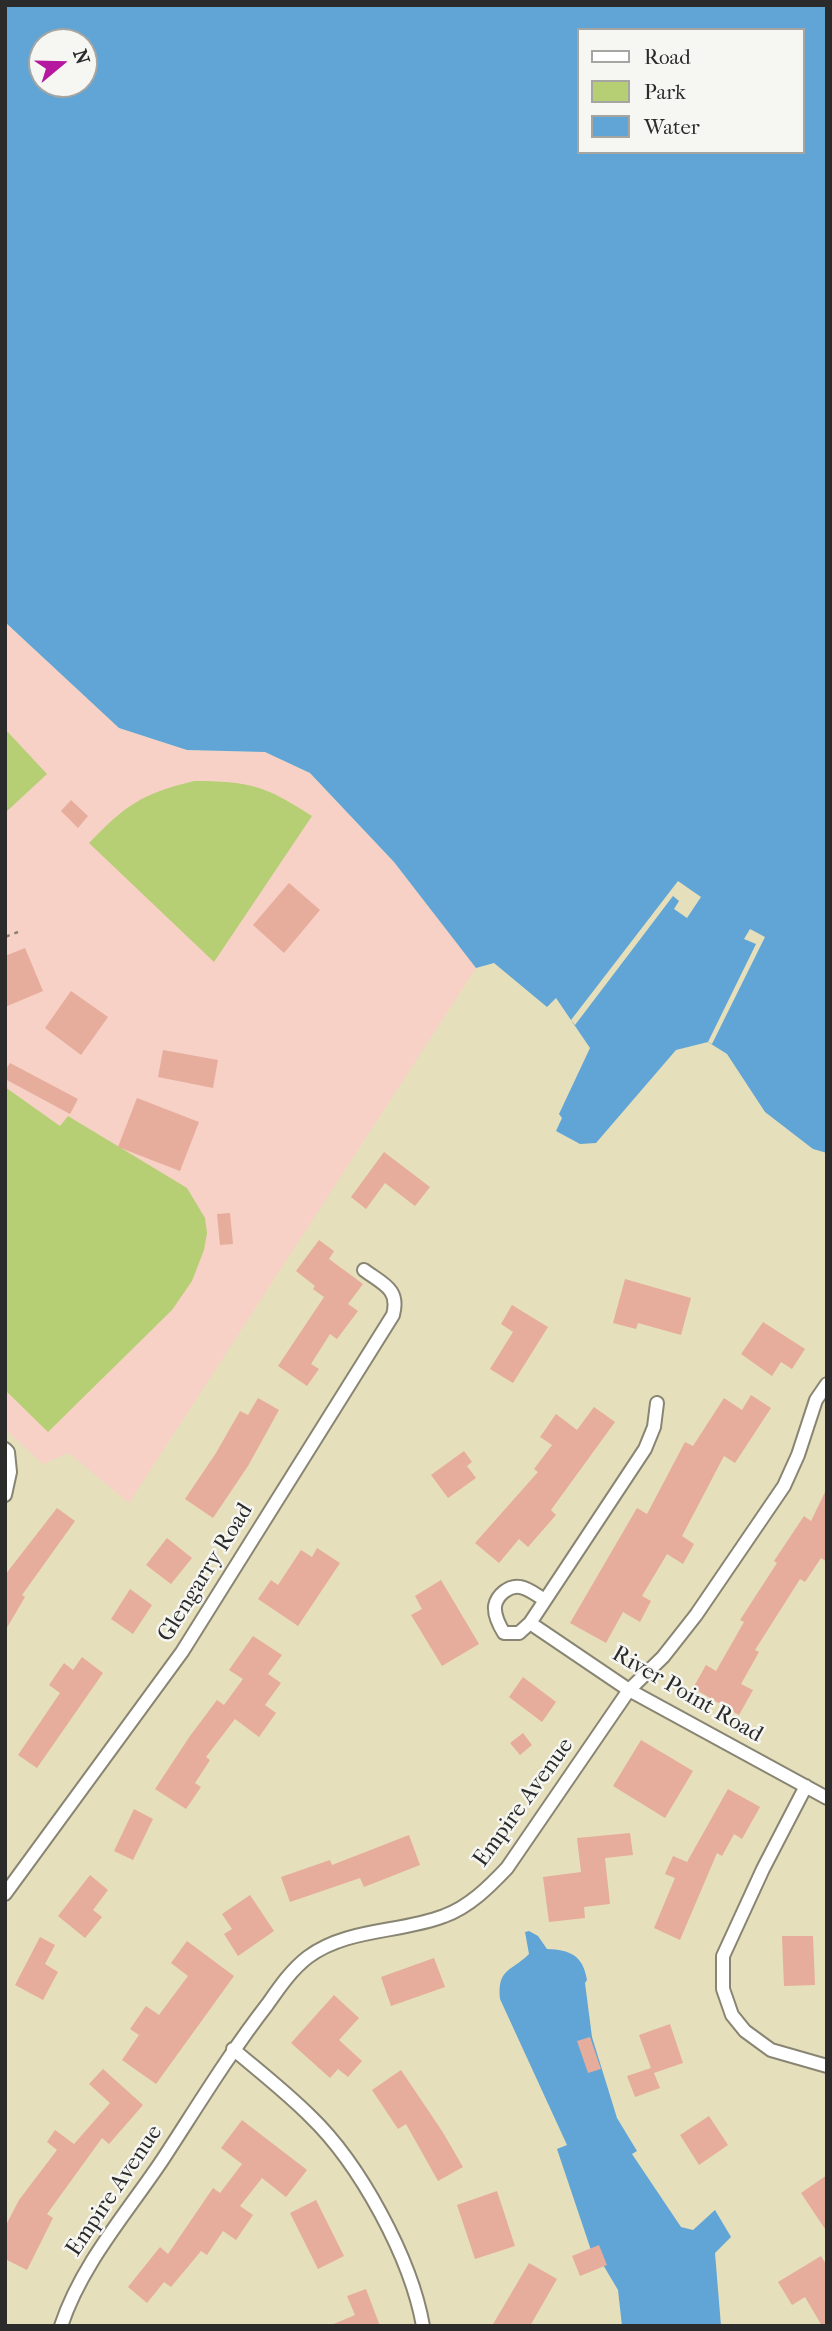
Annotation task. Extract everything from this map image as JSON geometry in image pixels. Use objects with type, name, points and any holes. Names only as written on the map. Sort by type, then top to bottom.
[{"type":"street","name":"Glengarry Road","points":[[5,1894],[182,1652],[393,1315],[397,1303],[394,1293],[364,1270]]},
{"type":"street","name":"Empire Avenue","points":[[61,2326],[88,2266],[162,2160],[233,2049],[293,1971],[308,1956],[349,1938],[447,1916],[487,1889],[507,1868],[629,1690],[663,1657],[696,1615],[784,1486],[798,1455],[816,1401],[827,1384]]},
{"type":"street","points":[[545,1601],[518,1586],[501,1594],[495,1606],[497,1621],[504,1633],[519,1633],[530,1623],[545,1601],[645,1449],[654,1427],[657,1403]]},
{"type":"street","points":[[5,1450],[8,1452],[10,1472],[5,1495]]},
{"type":"street","name":"River Point Road","points":[[530,1623],[629,1690],[827,1798]]},
{"type":"street","points":[[806,1786],[763,1869],[723,1956],[723,1989],[732,2015],[745,2031],[771,2050],[827,2067]]},
{"type":"street","points":[[233,2049],[311,2116],[340,2149],[365,2186],[398,2250],[419,2304],[423,2326]]},
{"type":"path","points":[[5,937],[18,932]]},
{"type":"shaded area","points":[[5,622],[119,728],[187,750],[265,752],[310,773],[394,862],[476,968],[129,1503],[69,1453],[43,1464],[5,1429]]},
{"type":"green space","points":[[5,729],[47,774],[5,813]]},
{"type":"green space","points":[[194,781],[229,782],[256,787],[282,798],[312,816],[214,962],[89,843],[125,810],[147,796]]},
{"type":"green space","points":[[5,1087],[60,1126],[68,1116],[187,1188],[205,1218],[207,1233],[204,1250],[192,1281],[172,1310],[48,1432],[5,1390]]},
{"type":"water","points":[[5,5],[827,5],[827,1153],[813,1149],[765,1112],[727,1054],[708,1042],[676,1050],[596,1143],[580,1144],[556,1131],[562,1118],[559,1114],[590,1048],[556,998],[547,1007],[494,963],[476,968],[394,862],[310,773],[265,752],[187,750],[119,728],[5,622]]},
{"type":"water","points":[[529,1931],[538,1936],[547,1949],[574,1955],[582,1965],[587,1980],[585,1983],[592,2037],[617,2118],[637,2151],[632,2154],[681,2227],[693,2230],[715,2210],[731,2237],[715,2253],[721,2326],[622,2326],[618,2290],[602,2263],[596,2265],[557,2149],[567,2145],[500,1999],[503,1976],[529,1954],[525,1932]]},
{"type":"pier","points":[[678,881],[701,897],[687,918],[674,909],[679,901],[673,896],[575,1025],[571,1020]]},
{"type":"pier","points":[[750,929],[765,937],[712,1044],[708,1042],[756,944],[744,939]]},
{"type":"building","points":[[71,800],[88,816],[78,828],[61,811]]},
{"type":"building","points":[[289,883],[320,910],[284,953],[253,925]]},
{"type":"building","points":[[25,948],[43,991],[5,1007],[5,956]]},
{"type":"building","points":[[71,991],[108,1017],[81,1055],[45,1028]]},
{"type":"building","points":[[163,1050],[218,1060],[213,1088],[158,1077]]},
{"type":"building","points":[[10,1063],[78,1099],[70,1114],[5,1079],[5,1071]]},
{"type":"building","points":[[137,1098],[199,1122],[180,1171],[118,1147]]},
{"type":"building","points":[[384,1152],[430,1187],[415,1206],[385,1183],[366,1209],[351,1197]]},
{"type":"building","points":[[230,1213],[233,1244],[220,1245],[217,1214]]},
{"type":"building","points":[[319,1240],[334,1251],[329,1259],[363,1284],[348,1304],[358,1311],[337,1339],[330,1334],[311,1364],[319,1369],[307,1386],[278,1366],[324,1297],[296,1271]]},
{"type":"building","points":[[625,1279],[691,1298],[681,1335],[638,1323],[636,1329],[613,1323]]},
{"type":"building","points":[[512,1305],[548,1327],[513,1383],[490,1369],[513,1332],[501,1324]]},
{"type":"building","points":[[763,1322],[805,1349],[792,1369],[781,1362],[772,1376],[741,1354]]},
{"type":"building","points":[[751,1395],[771,1408],[735,1463],[724,1456],[682,1536],[694,1544],[683,1564],[667,1554],[642,1596],[651,1601],[640,1622],[623,1612],[606,1643],[570,1623],[637,1508],[647,1514],[685,1442],[693,1446],[724,1398],[742,1410]]},
{"type":"building","points":[[258,1398],[279,1410],[248,1466],[213,1518],[185,1499],[240,1411],[248,1415]]},
{"type":"building","points":[[594,1407],[615,1422],[551,1510],[556,1515],[528,1547],[519,1539],[499,1563],[475,1543],[538,1472],[534,1469],[552,1445],[540,1437],[556,1414],[577,1430]]},
{"type":"building","points":[[464,1451],[472,1462],[467,1466],[476,1478],[448,1498],[431,1475]]},
{"type":"building","points":[[827,1488],[827,1562],[821,1558],[805,1582],[800,1579],[755,1650],[759,1652],[741,1684],[753,1690],[739,1715],[693,1688],[706,1665],[716,1671],[744,1622],[740,1620],[777,1563],[774,1561],[804,1516],[811,1521]]},
{"type":"building","points":[[57,1508],[75,1521],[22,1595],[25,1597],[5,1631],[5,1575]]},
{"type":"building","points":[[167,1538],[192,1558],[171,1584],[146,1565]]},
{"type":"building","points":[[317,1548],[340,1563],[298,1626],[258,1599],[271,1580],[278,1585],[301,1550],[312,1557]]},
{"type":"building","points":[[441,1580],[479,1644],[442,1666],[411,1615],[422,1609],[415,1596]]},
{"type":"building","points":[[130,1589],[152,1605],[133,1634],[111,1619]]},
{"type":"building","points":[[253,1636],[282,1655],[268,1674],[281,1683],[265,1705],[276,1713],[259,1737],[235,1719],[206,1757],[210,1760],[195,1783],[201,1787],[186,1809],[155,1789],[217,1700],[224,1705],[243,1679],[229,1670]]},
{"type":"building","points":[[82,1657],[103,1673],[37,1768],[18,1755],[60,1693],[49,1685],[64,1663],[73,1670]]},
{"type":"building","points":[[523,1677],[556,1702],[542,1722],[509,1697]]},
{"type":"building","points":[[523,1733],[532,1745],[520,1755],[510,1743]]},
{"type":"building","points":[[641,1740],[693,1771],[665,1818],[613,1786]]},
{"type":"building","points":[[728,1789],[760,1807],[742,1839],[734,1834],[722,1856],[717,1853],[680,1940],[654,1928],[675,1878],[665,1874],[673,1856],[687,1862]]},
{"type":"building","points":[[134,1809],[153,1819],[133,1860],[114,1851]]},
{"type":"building","points":[[630,1833],[633,1855],[605,1858],[610,1904],[584,1907],[585,1918],[549,1922],[543,1877],[581,1872],[577,1838]]},
{"type":"building","points":[[409,1835],[420,1865],[364,1887],[360,1878],[290,1902],[281,1877],[330,1860],[332,1865]]},
{"type":"building","points":[[90,1875],[108,1890],[93,1910],[102,1917],[85,1938],[58,1916]]},
{"type":"building","points":[[250,1895],[274,1931],[238,1956],[224,1934],[232,1929],[222,1914]]},
{"type":"building","points":[[782,1936],[813,1936],[815,1985],[784,1986]]},
{"type":"building","points":[[40,1937],[55,1945],[45,1964],[58,1972],[43,2000],[15,1985]]},
{"type":"building","points":[[187,1941],[234,1976],[156,2084],[122,2060],[139,2035],[130,2029],[146,2006],[159,2015],[188,1976],[171,1963]]},
{"type":"building","points":[[434,1958],[445,1987],[391,2006],[381,1977]]},
{"type":"building","points":[[334,1995],[359,2018],[339,2040],[362,2061],[348,2077],[338,2069],[330,2078],[291,2043]]},
{"type":"building","points":[[670,2024],[683,2063],[654,2073],[660,2088],[635,2097],[627,2076],[651,2068],[639,2035]]},
{"type":"building","points":[[590,2037],[601,2069],[588,2073],[577,2041]]},
{"type":"building","points":[[103,2069],[143,2105],[109,2144],[102,2138],[47,2214],[53,2218],[27,2270],[5,2259],[5,2227],[19,2200],[57,2150],[47,2142],[55,2130],[74,2144],[110,2103],[89,2084]]},
{"type":"building","points":[[401,2070],[463,2167],[438,2181],[406,2124],[398,2129],[372,2090]]},
{"type":"building","points":[[709,2116],[728,2145],[699,2165],[680,2135]]},
{"type":"building","points":[[242,2120],[307,2170],[286,2197],[262,2178],[240,2206],[253,2215],[236,2240],[223,2231],[207,2255],[201,2251],[171,2287],[164,2282],[147,2303],[128,2287],[160,2247],[168,2254],[213,2188],[220,2193],[242,2164],[221,2148]]},
{"type":"building","points":[[827,2175],[827,2232],[801,2193]]},
{"type":"building","points":[[497,2191],[515,2246],[475,2259],[457,2205]]},
{"type":"building","points":[[316,2200],[344,2256],[318,2269],[290,2213]]},
{"type":"building","points":[[599,2245],[607,2265],[580,2276],[572,2256]]},
{"type":"building","points":[[821,2256],[827,2266],[827,2326],[822,2326],[805,2297],[792,2305],[778,2282]]},
{"type":"building","points":[[529,2263],[557,2279],[530,2326],[492,2326]]},
{"type":"building","points":[[366,2289],[380,2326],[329,2326],[355,2315],[347,2296]]}]
